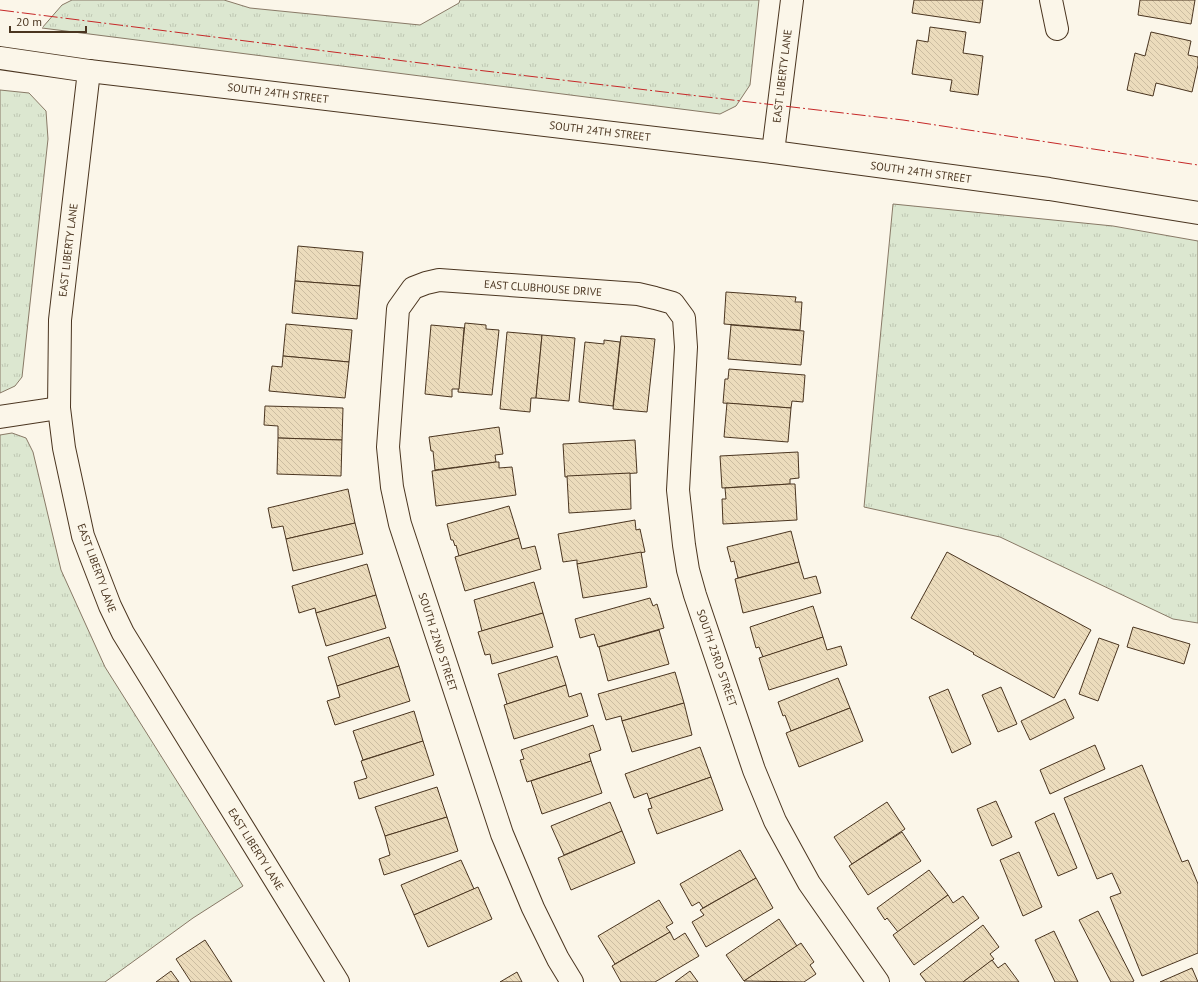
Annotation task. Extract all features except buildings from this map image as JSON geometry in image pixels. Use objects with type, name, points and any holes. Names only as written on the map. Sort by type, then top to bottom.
[{"type":"street","name":"EAST LIBERTY LANE","points":[[773,152],[792,0]]},
{"type":"street","points":[[1051,0],[1057,29]]},
{"type":"street","name":"SOUTH 24TH STREET","points":[[0,58],[89,71],[773,152],[1049,189],[1163,206],[1198,213]]},
{"type":"street","name":"EAST LIBERTY LANE","points":[[89,71],[60,320],[59,408],[64,448],[83,536],[110,606],[123,633],[338,982]]},
{"type":"street","name":"EAST CLUBHOUSE DRIVE","points":[[413,288],[438,280],[638,294],[673,303]]},
{"type":"street","name":"SOUTH 22ND STREET","points":[[413,288],[398,309],[394,351],[388,447],[392,487],[398,516],[502,834],[533,908],[558,959],[572,982]]},
{"type":"street","name":"SOUTH 23RD STREET","points":[[673,303],[684,318],[686,347],[678,490],[688,570],[754,770],[775,820],[809,883],[878,982]]},
{"type":"street","points":[[0,417],[59,408]]},
{"type":"green space","points":[[72,0],[224,0],[250,8],[420,25],[459,3],[460,0],[759,0],[750,85],[736,106],[720,114],[42,28],[62,5]]},
{"type":"green space","points":[[0,90],[29,93],[46,111],[48,139],[22,377],[15,386],[0,393]]},
{"type":"green space","points":[[893,204],[1113,226],[1198,241],[1198,623],[1173,619],[1000,537],[864,507]]},
{"type":"green space","points":[[12,433],[26,438],[33,452],[61,570],[105,667],[243,886],[193,918],[105,982],[0,982],[0,435]]},
{"type":"power","points":[[0,10],[468,69],[903,120],[1198,165]]}]
